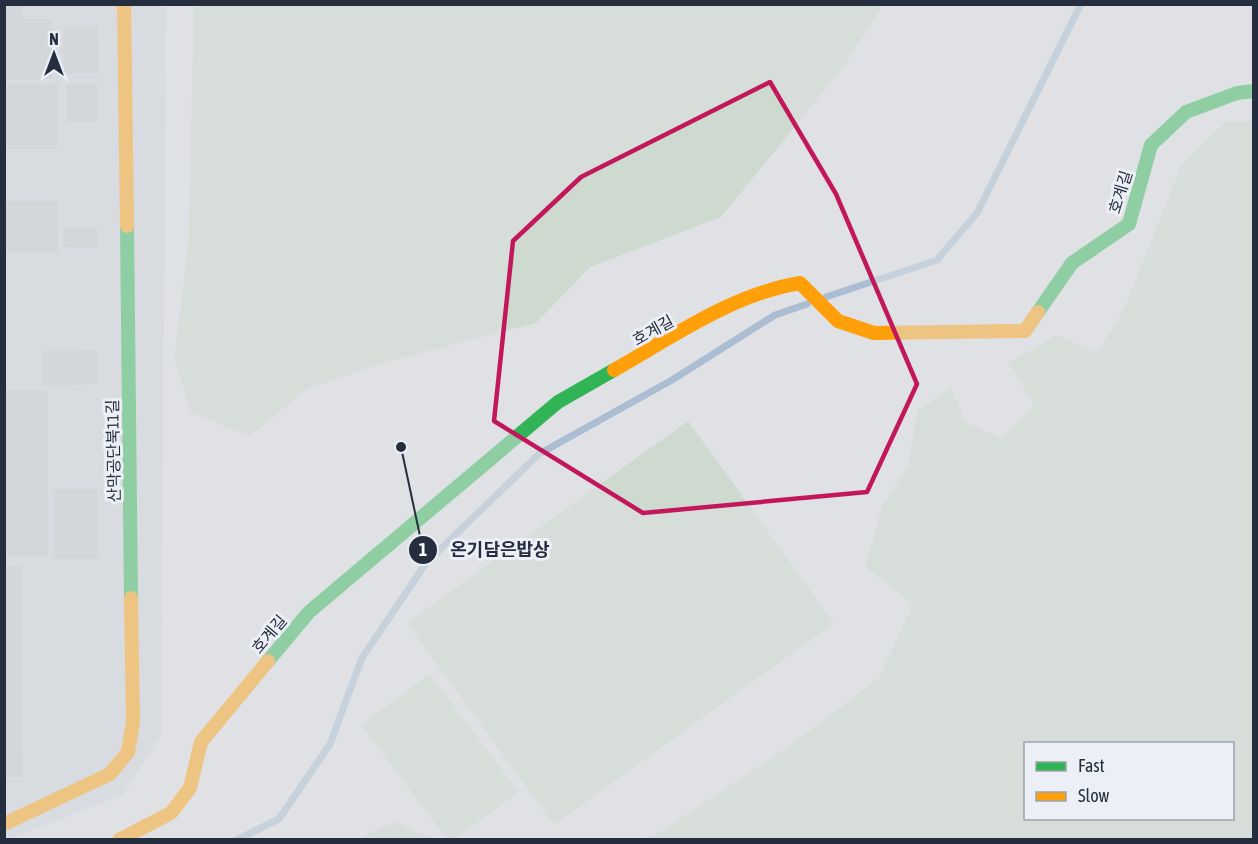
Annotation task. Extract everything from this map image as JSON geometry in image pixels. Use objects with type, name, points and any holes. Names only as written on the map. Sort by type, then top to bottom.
[{"type":"street","name":"산막공단북11길","points":[[4,824],[110,774],[128,752],[133,722],[124,4]]},
{"type":"street","name":"호계길","points":[[119,840],[171,813],[190,788],[201,742],[309,612],[558,402],[721,310],[775,287],[800,283],[838,321],[874,333],[1025,331],[1072,263],[1129,224],[1150,145],[1186,111],[1237,93],[1254,91]]},
{"type":"highlighted area","points":[[770,82],[836,194],[917,384],[867,492],[643,513],[494,421],[513,241],[581,177]]},
{"type":"shaded area","points":[[194,4],[883,5],[844,66],[721,217],[590,267],[536,323],[390,361],[307,389],[250,436],[191,412],[174,358],[188,247]]},
{"type":"shaded area","points":[[5,5],[166,5],[161,735],[123,795],[5,840]]},
{"type":"shaded area","points":[[1253,121],[1253,839],[642,839],[663,830],[788,747],[879,678],[913,604],[866,567],[881,509],[908,465],[918,410],[951,388],[966,422],[1001,439],[1034,404],[1009,363],[1056,335],[1098,352],[1124,309],[1182,164],[1226,122]]},
{"type":"shaded area","points":[[688,421],[834,623],[554,825],[407,623]]},
{"type":"shaded area","points":[[430,674],[519,792],[455,839],[447,839],[361,725]]},
{"type":"shaded area","points":[[395,822],[433,839],[358,839]]},
{"type":"building","points":[[4,4],[22,4],[22,19],[52,19],[52,79],[4,80]]},
{"type":"building","points":[[98,25],[99,73],[64,73],[63,26]]},
{"type":"building","points":[[4,84],[58,84],[57,149],[4,149]]},
{"type":"building","points":[[67,84],[97,84],[97,122],[67,122]]},
{"type":"building","points":[[4,201],[58,201],[58,252],[4,252]]},
{"type":"building","points":[[63,228],[97,228],[97,248],[63,247]]},
{"type":"building","points":[[97,350],[98,384],[42,386],[42,351]]},
{"type":"building","points":[[4,390],[48,390],[48,556],[4,556]]},
{"type":"building","points":[[55,489],[97,489],[97,559],[55,559]]},
{"type":"building","points":[[4,566],[22,566],[23,777],[4,777]]},
{"type":"waterway","points":[[826,297],[937,260],[977,213],[1081,4]]},
{"type":"waterway","points":[[237,840],[279,819],[330,744],[362,658],[426,563],[539,454],[672,380],[775,315],[807,304]]},
{"type":"traffic: fast","points":[[1038,312],[1072,263],[1129,224],[1151,145],[1186,112],[1237,93],[1254,91]]},
{"type":"traffic: fast","points":[[127,226],[131,598]]},
{"type":"traffic: fast","points":[[268,661],[309,612],[558,402],[614,370]]},
{"type":"traffic: slow","points":[[124,4],[127,226]]},
{"type":"traffic: slow","points":[[614,370],[727,307],[775,289],[800,283],[838,321],[874,333],[1025,331],[1038,312]]},
{"type":"traffic: slow","points":[[4,824],[110,774],[128,752],[133,722],[131,598]]},
{"type":"traffic: slow","points":[[119,840],[171,813],[190,788],[201,742],[268,661]]},
{"type":"place","name":"온기담은밥상","points":[[401,447]]}]
